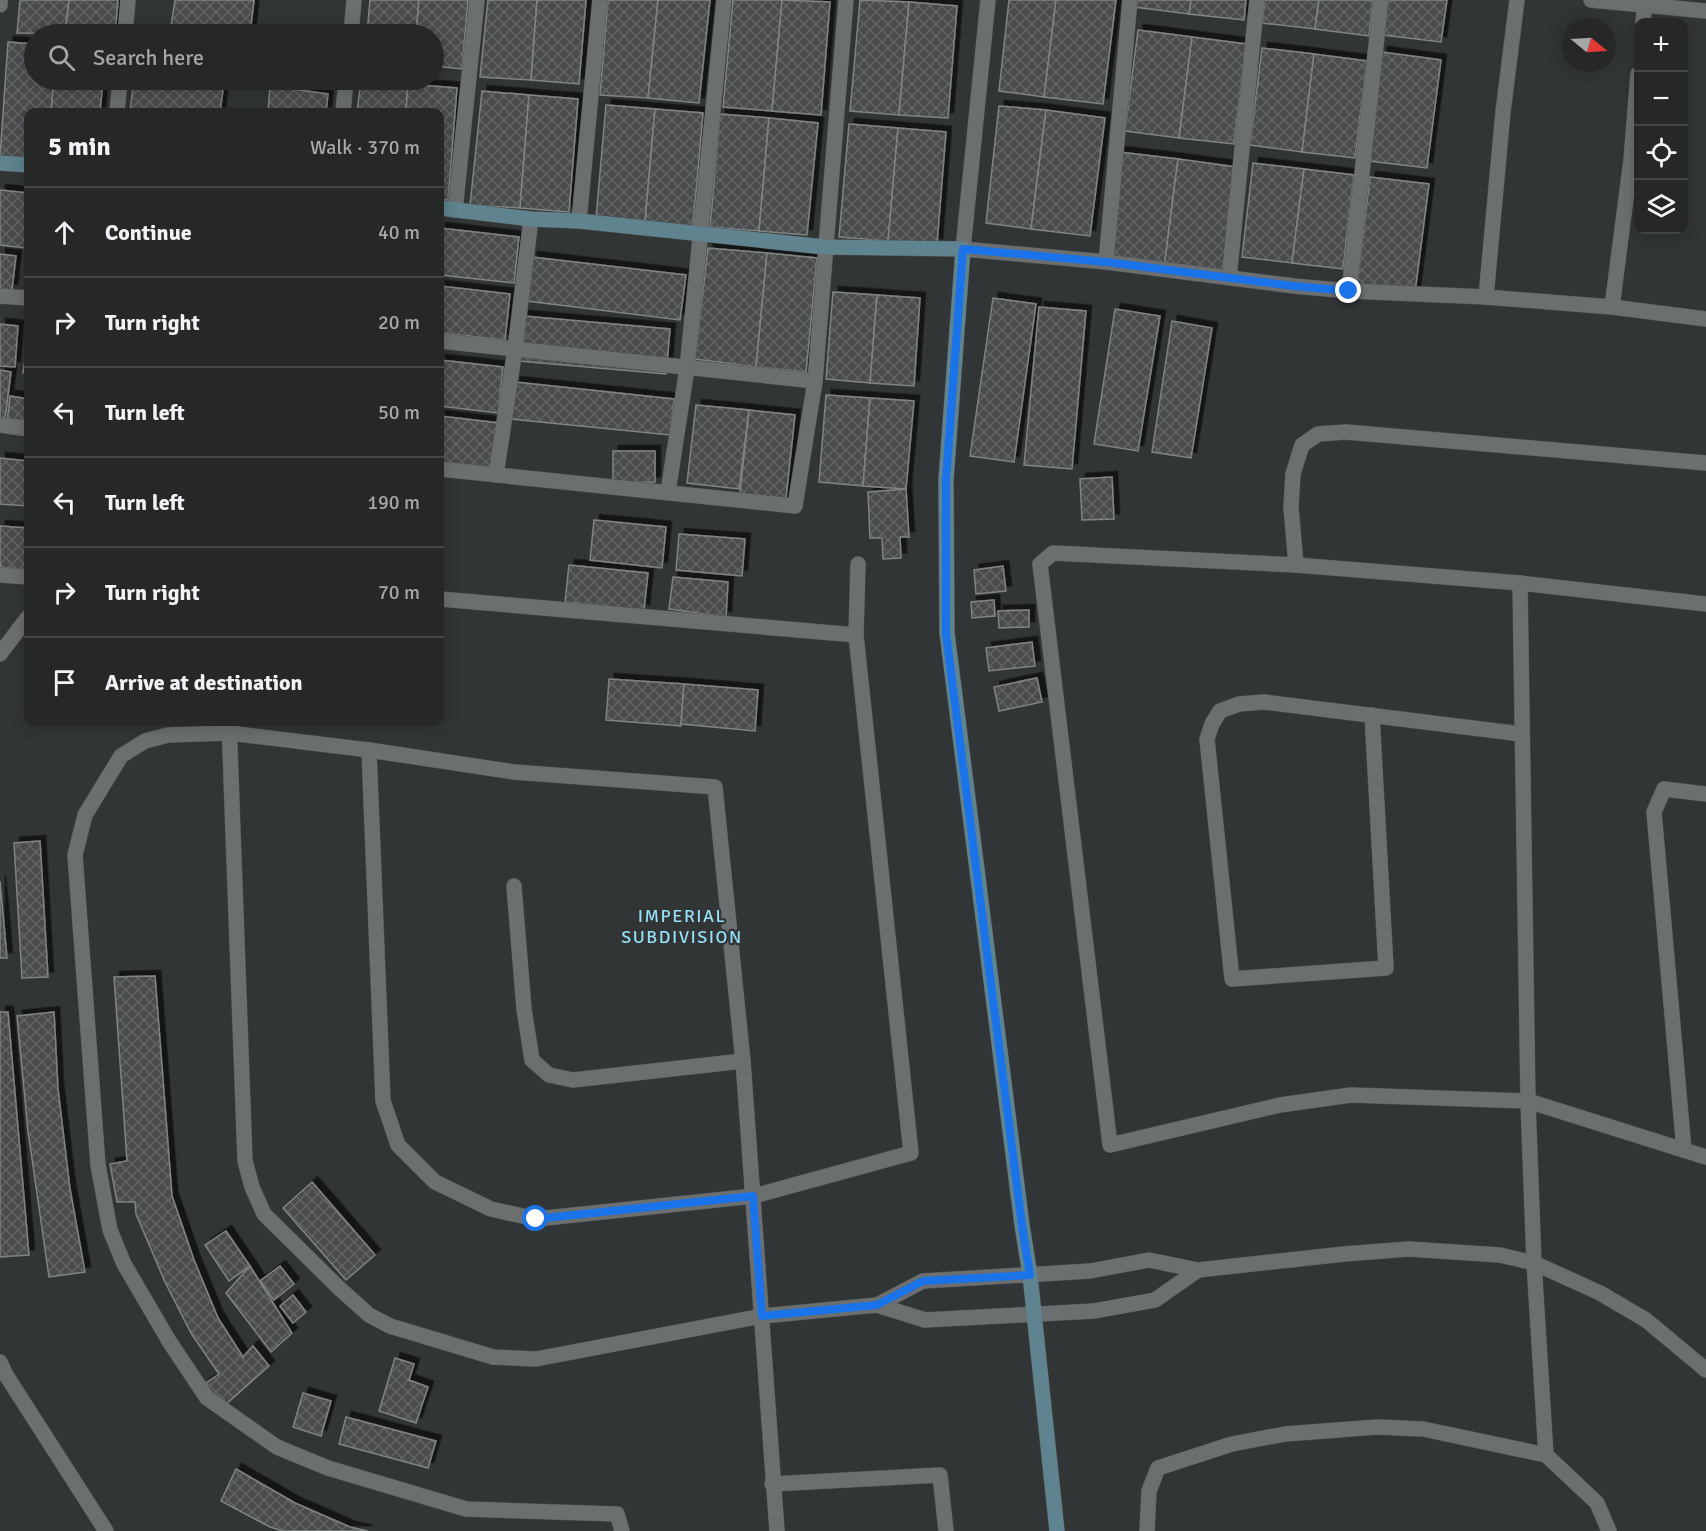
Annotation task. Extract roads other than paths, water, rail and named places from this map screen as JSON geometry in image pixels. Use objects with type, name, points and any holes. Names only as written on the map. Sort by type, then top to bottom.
[{"type":"street","points":[[0,0],[0,5]]},
{"type":"street","points":[[126,24],[128,0]]},
{"type":"street","points":[[352,24],[354,0]]},
{"type":"street","points":[[477,0],[447,209],[825,247],[963,249],[1106,262],[1349,291],[1486,297],[1612,307],[1706,319]]},
{"type":"street","points":[[579,221],[600,0]]},
{"type":"street","points":[[668,492],[687,368],[724,0]]},
{"type":"street","points":[[444,469],[795,506],[815,381],[846,0]]},
{"type":"street","points":[[988,0],[963,249],[946,480],[946,633],[1035,1315],[1057,1531]]},
{"type":"street","points":[[1106,262],[1130,0]]},
{"type":"street","points":[[1229,278],[1257,0]]},
{"type":"street","points":[[1349,291],[1381,0]]},
{"type":"street","points":[[1486,297],[1503,112],[1517,0]]},
{"type":"street","points":[[1591,0],[1645,3],[1706,11]]},
{"type":"street","points":[[1643,18],[1645,3]]},
{"type":"street","points":[[117,108],[119,90]]},
{"type":"street","points":[[343,108],[345,90]]},
{"type":"street","points":[[1612,307],[1634,123]]},
{"type":"street","points":[[0,163],[24,165]]},
{"type":"street","points":[[496,475],[515,350],[531,219]]},
{"type":"street","points":[[0,296],[24,298]]},
{"type":"street","points":[[444,341],[815,381]]},
{"type":"street","points":[[0,425],[24,428]]},
{"type":"street","points":[[1296,565],[1291,507],[1293,474],[1302,445],[1318,434],[1346,432],[1706,463]]},
{"type":"street","points":[[1706,604],[1520,583],[1296,565],[1053,553],[1040,564],[1110,1145],[1280,1105],[1351,1095],[1528,1101],[1706,1157]]},
{"type":"street","points":[[369,750],[383,1101],[398,1145],[435,1182],[491,1209],[536,1219],[753,1196],[911,1153],[856,635],[858,564]]},
{"type":"street","points":[[0,574],[24,577]]},
{"type":"street","points":[[1520,583],[1528,1101],[1545,1455]]},
{"type":"street","points":[[444,599],[856,635]]},
{"type":"street","points":[[0,654],[24,622]]},
{"type":"street","points":[[1372,715],[1386,968],[1232,979],[1207,739],[1220,711],[1239,704],[1264,702],[1372,715],[1521,734]]},
{"type":"street","points":[[229,727],[245,1161],[252,1187],[264,1214],[369,1315],[390,1326],[493,1357],[536,1359],[762,1316],[877,1305],[923,1281],[1090,1271],[1149,1260],[1198,1270],[1409,1249],[1500,1255],[1534,1263],[1600,1293],[1646,1320],[1706,1370]]},
{"type":"street","points":[[622,1531],[617,1514],[466,1509],[328,1468],[277,1447],[207,1398],[169,1341],[124,1264],[110,1230],[98,1165],[75,855],[85,815],[121,756],[145,741],[168,735],[229,727],[514,772],[715,787],[743,1061],[777,1531]]},
{"type":"street","points":[[1684,1150],[1654,812],[1664,789],[1706,794]]},
{"type":"street","points":[[514,886],[524,1009],[532,1060],[549,1075],[573,1080],[743,1061]]},
{"type":"street","points":[[877,1305],[925,1320],[1094,1311],[1155,1300],[1198,1270]]},
{"type":"street","points":[[2,1371],[106,1531]]},
{"type":"street","points":[[1147,1531],[1149,1491],[1158,1468],[1232,1444],[1285,1434],[1377,1427],[1423,1429],[1545,1455],[1597,1503],[1609,1531]]},
{"type":"street","points":[[772,1484],[940,1475],[946,1531]]},
{"type":"district","name":"IMPERIAL SUBDIVISION","points":[[682,926]]}]
